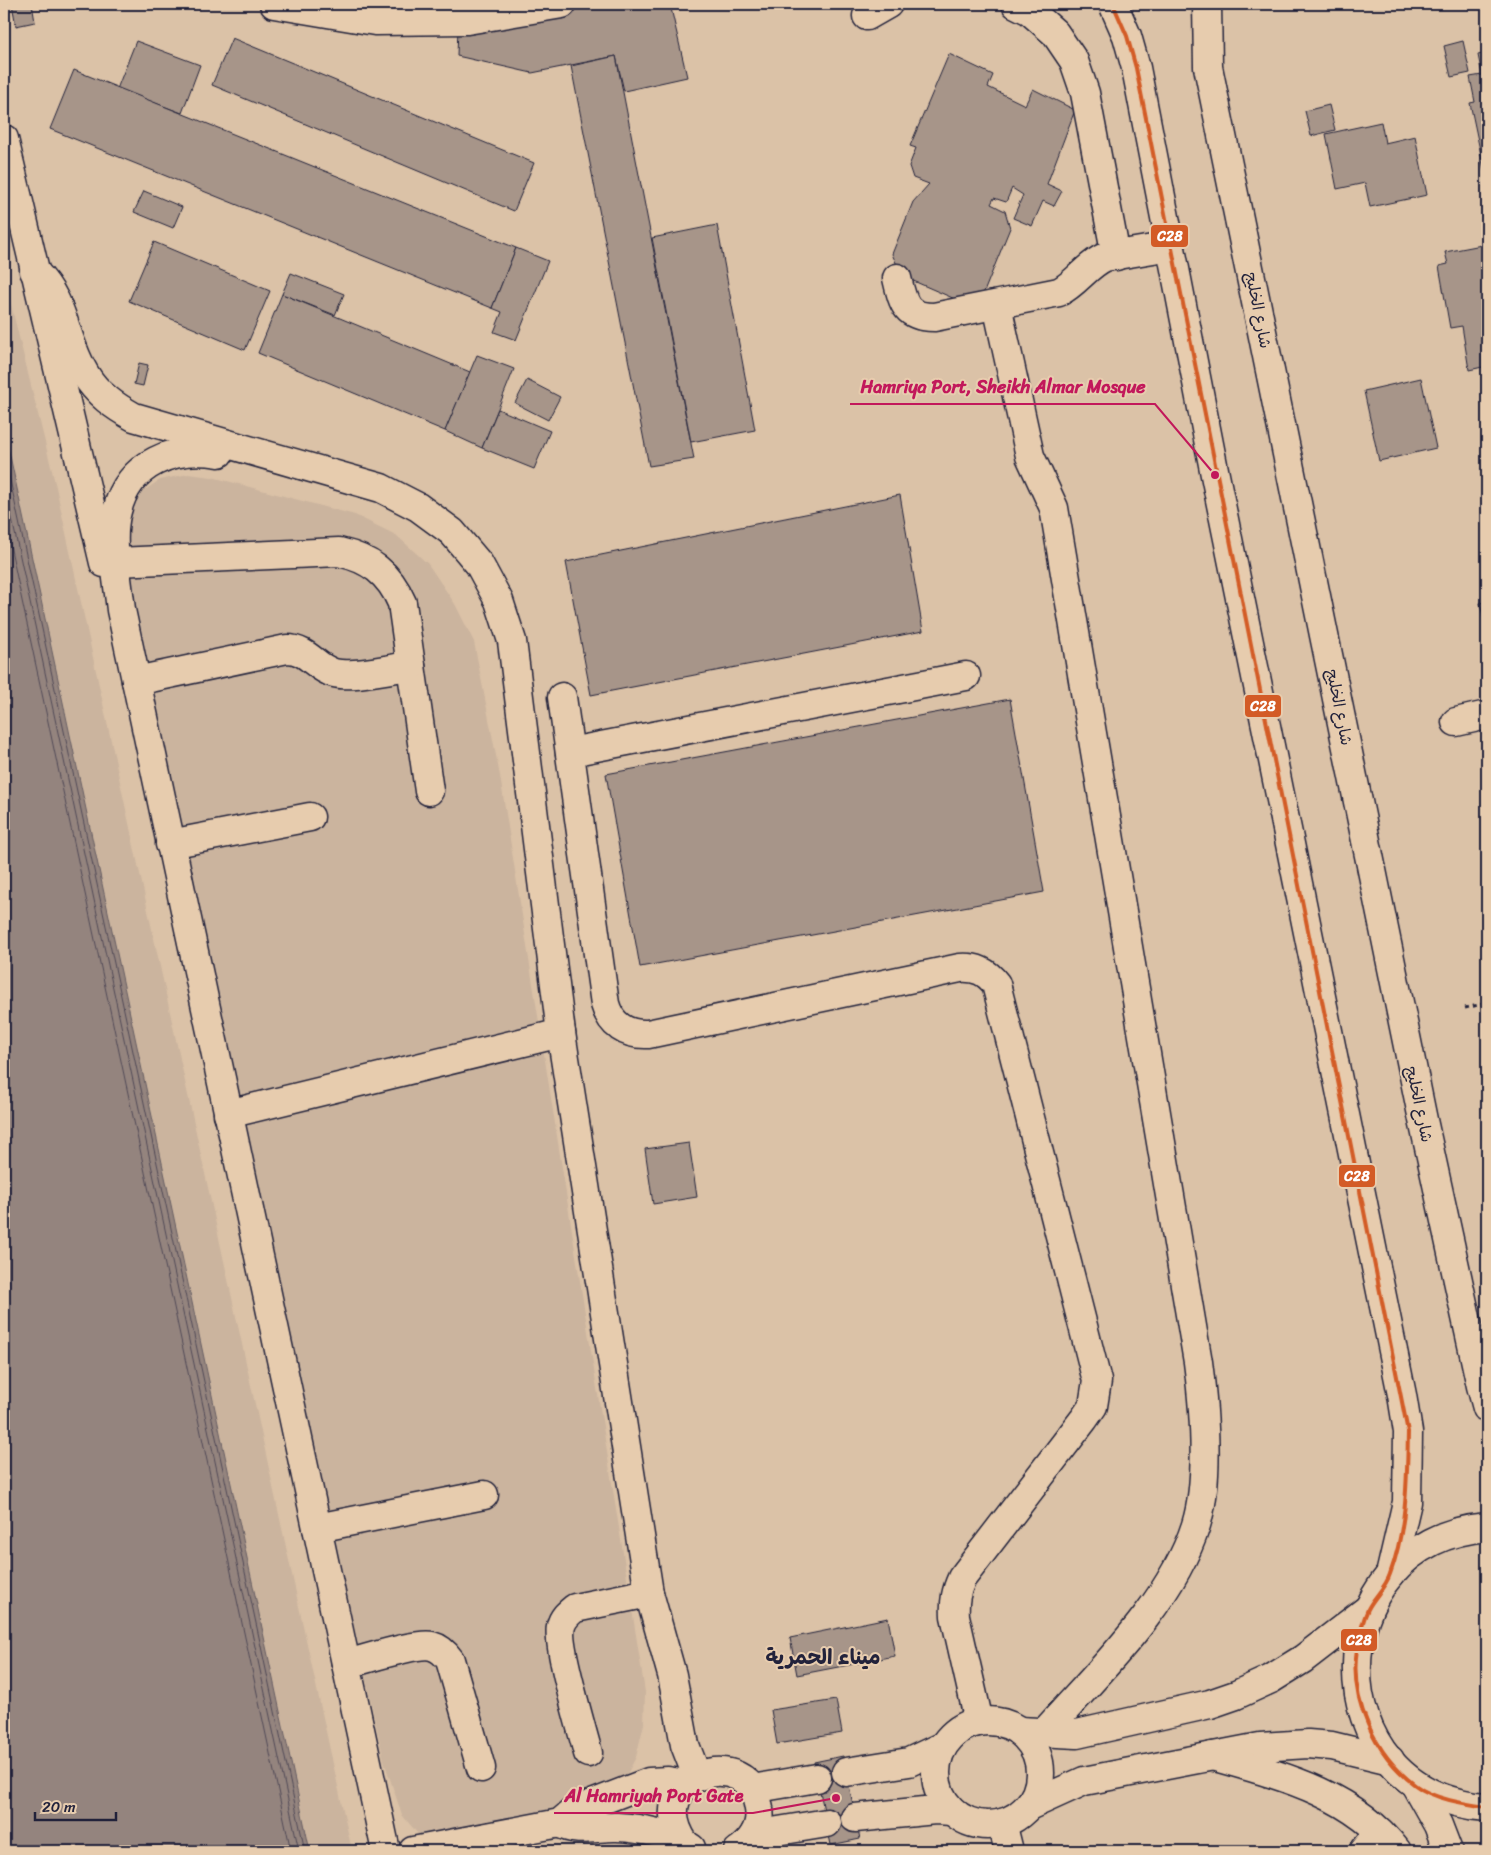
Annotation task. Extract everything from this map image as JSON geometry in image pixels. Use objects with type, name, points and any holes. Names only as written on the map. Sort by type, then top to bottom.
[{"type":"main road","points":[[274,4],[375,20],[467,20],[562,4]]},
{"type":"main road","points":[[1016,4],[1030,11],[1055,34],[1074,61],[1086,93],[1116,256]]},
{"type":"main road","points":[[1113,4],[1127,36],[1136,68],[1402,1395],[1408,1432],[1407,1502],[1390,1575]]},
{"type":"main road","name":"شارع الخليج","points":[[1206,4],[1208,67],[1423,1120],[1487,1408]]},
{"type":"main road","points":[[4,139],[106,572],[121,610]]},
{"type":"main road","points":[[897,278],[901,297],[908,310],[920,317],[934,317],[1060,292],[1075,282],[1096,261],[1171,246]]},
{"type":"main road","points":[[34,271],[55,296],[84,373],[97,391],[114,406],[134,417],[381,488],[418,507],[452,532],[479,564],[500,601],[512,641],[561,1033],[648,1594],[672,1675],[686,1745],[691,1780],[674,1806],[674,1819],[677,1832],[690,1848]]},
{"type":"main road","points":[[997,305],[1030,456],[1054,508],[1198,1362],[1204,1422],[1202,1488],[1196,1524],[1176,1569],[1154,1606],[1138,1627],[1032,1732]]},
{"type":"main road","points":[[290,463],[206,451],[182,451],[160,458],[140,472],[126,490],[116,511],[114,535],[121,610],[386,1851]]},
{"type":"main road","points":[[116,562],[339,552],[356,556],[378,568],[395,587],[402,603],[429,791]]},
{"type":"main road","points":[[136,681],[287,649],[304,652],[318,665],[336,673],[411,666]]},
{"type":"main road","points":[[570,752],[966,676]]},
{"type":"main road","points":[[562,697],[605,1004],[613,1021],[626,1032],[637,1035],[648,1034],[960,968],[971,967],[983,970],[996,984],[1097,1382],[1093,1406],[962,1578],[956,1590],[955,1616],[979,1722]]},
{"type":"main road","points":[[1456,722],[1487,715]]},
{"type":"main road","points":[[170,844],[310,817]]},
{"type":"main road","points":[[228,1114],[561,1033]]},
{"type":"main road","points":[[317,1528],[484,1495]]},
{"type":"main road","points":[[1448,1851],[1438,1825],[1416,1786],[1390,1760],[1368,1727],[1357,1688],[1357,1648],[1368,1609],[1390,1575],[1410,1556],[1433,1542],[1459,1532],[1487,1527]]},
{"type":"main road","points":[[588,1753],[561,1646],[561,1625],[566,1615],[575,1608],[648,1594]]},
{"type":"main road","points":[[1032,1732],[1040,1766],[1040,1780],[1036,1794],[1029,1806],[1017,1817],[1002,1824],[989,1826],[975,1824],[952,1811],[943,1800],[938,1787],[937,1760],[943,1746],[965,1726],[993,1721],[1032,1732],[1077,1734],[1210,1704],[1236,1695],[1271,1679],[1302,1659],[1368,1609]]},
{"type":"main road","points":[[346,1664],[425,1645],[438,1648],[445,1653],[450,1660],[481,1768]]},
{"type":"main road","points":[[1029,1806],[1084,1781],[1260,1747],[1308,1744],[1340,1748],[1390,1760]]},
{"type":"main road","points":[[846,1772],[909,1762],[943,1746]]},
{"type":"main road","points":[[1212,1756],[1299,1783],[1340,1801],[1361,1815],[1380,1845]]},
{"type":"main road","points":[[413,1851],[560,1823],[574,1811],[649,1782],[691,1780],[716,1771],[726,1772],[740,1778],[752,1789],[758,1800],[760,1811],[746,1843]]},
{"type":"main road","points":[[752,1789],[818,1778]]},
{"type":"main road","points":[[1416,1786],[1455,1802],[1487,1807]]},
{"type":"main road","points":[[855,1818],[935,1810],[952,1811]]},
{"type":"main road","points":[[560,1823],[569,1828],[619,1827],[641,1830],[690,1848]]},
{"type":"main road","points":[[746,1843],[827,1823]]},
{"type":"main road","points":[[1002,1824],[1009,1851]]},
{"type":"path","points":[[1465,1008],[1487,1003]]},
{"type":"shaded area","points":[[4,276],[56,487],[352,1851],[310,1851],[4,428]]},
{"type":"shaded area","points":[[188,474],[212,477],[355,515],[396,535],[428,564],[455,604],[474,642],[500,776],[645,1692],[644,1724],[636,1757],[623,1782],[604,1804],[424,1841],[402,1815],[384,1761],[112,551],[137,495],[160,480]]},
{"type":"water","points":[[4,428],[310,1851],[4,1851]]},
{"type":"building","points":[[12,4],[32,4],[35,22],[16,26]]},
{"type":"building","points":[[43,4],[55,4],[56,6],[43,7]]},
{"type":"building","points":[[584,4],[670,4],[687,77],[624,91],[616,56],[532,73],[457,56],[458,27]]},
{"type":"building","points":[[232,38],[534,163],[514,211],[212,85]]},
{"type":"building","points":[[136,41],[200,65],[182,113],[117,89]]},
{"type":"building","points":[[1463,41],[1470,73],[1451,77],[1444,46]]},
{"type":"building","points":[[1487,53],[1487,173],[1485,174],[1470,103],[1475,102],[1470,77],[1482,75],[1478,55]]},
{"type":"building","points":[[949,54],[993,75],[988,87],[1025,105],[1033,89],[1075,110],[1047,184],[1062,191],[1054,206],[1043,201],[1032,226],[1013,218],[1023,195],[1012,188],[1006,202],[994,198],[991,204],[1005,211],[1010,228],[984,292],[962,302],[902,276],[892,254],[913,202],[929,184],[913,178],[909,166],[916,148],[910,146]]},
{"type":"building","points":[[616,56],[694,459],[649,466],[571,66]]},
{"type":"building","points":[[74,70],[516,248],[492,308],[50,129]]},
{"type":"building","points":[[1329,105],[1335,130],[1311,136],[1305,111]]},
{"type":"building","points":[[1381,122],[1385,143],[1415,136],[1427,195],[1370,207],[1365,183],[1337,189],[1326,134]]},
{"type":"building","points":[[144,191],[182,207],[173,228],[134,212]]},
{"type":"building","points":[[717,225],[755,430],[691,442],[652,238]]},
{"type":"building","points":[[154,242],[270,291],[245,350],[129,301]]},
{"type":"building","points":[[1487,244],[1487,366],[1469,370],[1462,326],[1450,328],[1439,266],[1448,264],[1445,252]]},
{"type":"building","points":[[516,248],[548,261],[516,340],[494,332],[502,312],[492,308]]},
{"type":"building","points":[[291,273],[344,294],[335,315],[282,294]]},
{"type":"building","points":[[282,294],[470,372],[445,431],[258,353]]},
{"type":"building","points":[[477,355],[514,369],[482,448],[445,431]]},
{"type":"building","points":[[139,363],[148,365],[143,386],[134,384]]},
{"type":"building","points":[[1421,378],[1436,448],[1379,461],[1364,391]]},
{"type":"building","points":[[527,380],[560,397],[548,420],[515,403]]},
{"type":"building","points":[[498,409],[550,431],[534,469],[482,448]]},
{"type":"building","points":[[900,495],[923,631],[591,695],[566,562]]},
{"type":"building","points":[[1487,601],[1487,620],[1484,621],[1480,603]]},
{"type":"building","points":[[1010,699],[1044,892],[640,967],[606,774]]},
{"type":"building","points":[[689,1143],[697,1197],[653,1204],[645,1149]]},
{"type":"building","points":[[888,1618],[895,1656],[797,1675],[790,1638]]},
{"type":"building","points":[[836,1700],[842,1733],[777,1744],[771,1710]]},
{"type":"building","points":[[843,1756],[860,1839],[831,1845],[814,1762]]},
{"type":"transit line","name":"C28","points":[[1113,4],[1127,36],[1136,68],[1408,1432],[1405,1504],[1400,1539],[1388,1579],[1366,1613],[1363,1623],[1357,1649],[1357,1687],[1361,1706],[1377,1742],[1401,1773],[1422,1790],[1431,1794],[1487,1807]]},
{"type":"place","name":"Hamriya Port, Sheikh Almar Mosque","points":[[1215,475]]},
{"type":"place","name":"Al Hamriyah Port Gate","points":[[836,1798]]},
{"type":"district","name":"ميناء الحمرية","points":[[823,1657]]}]
